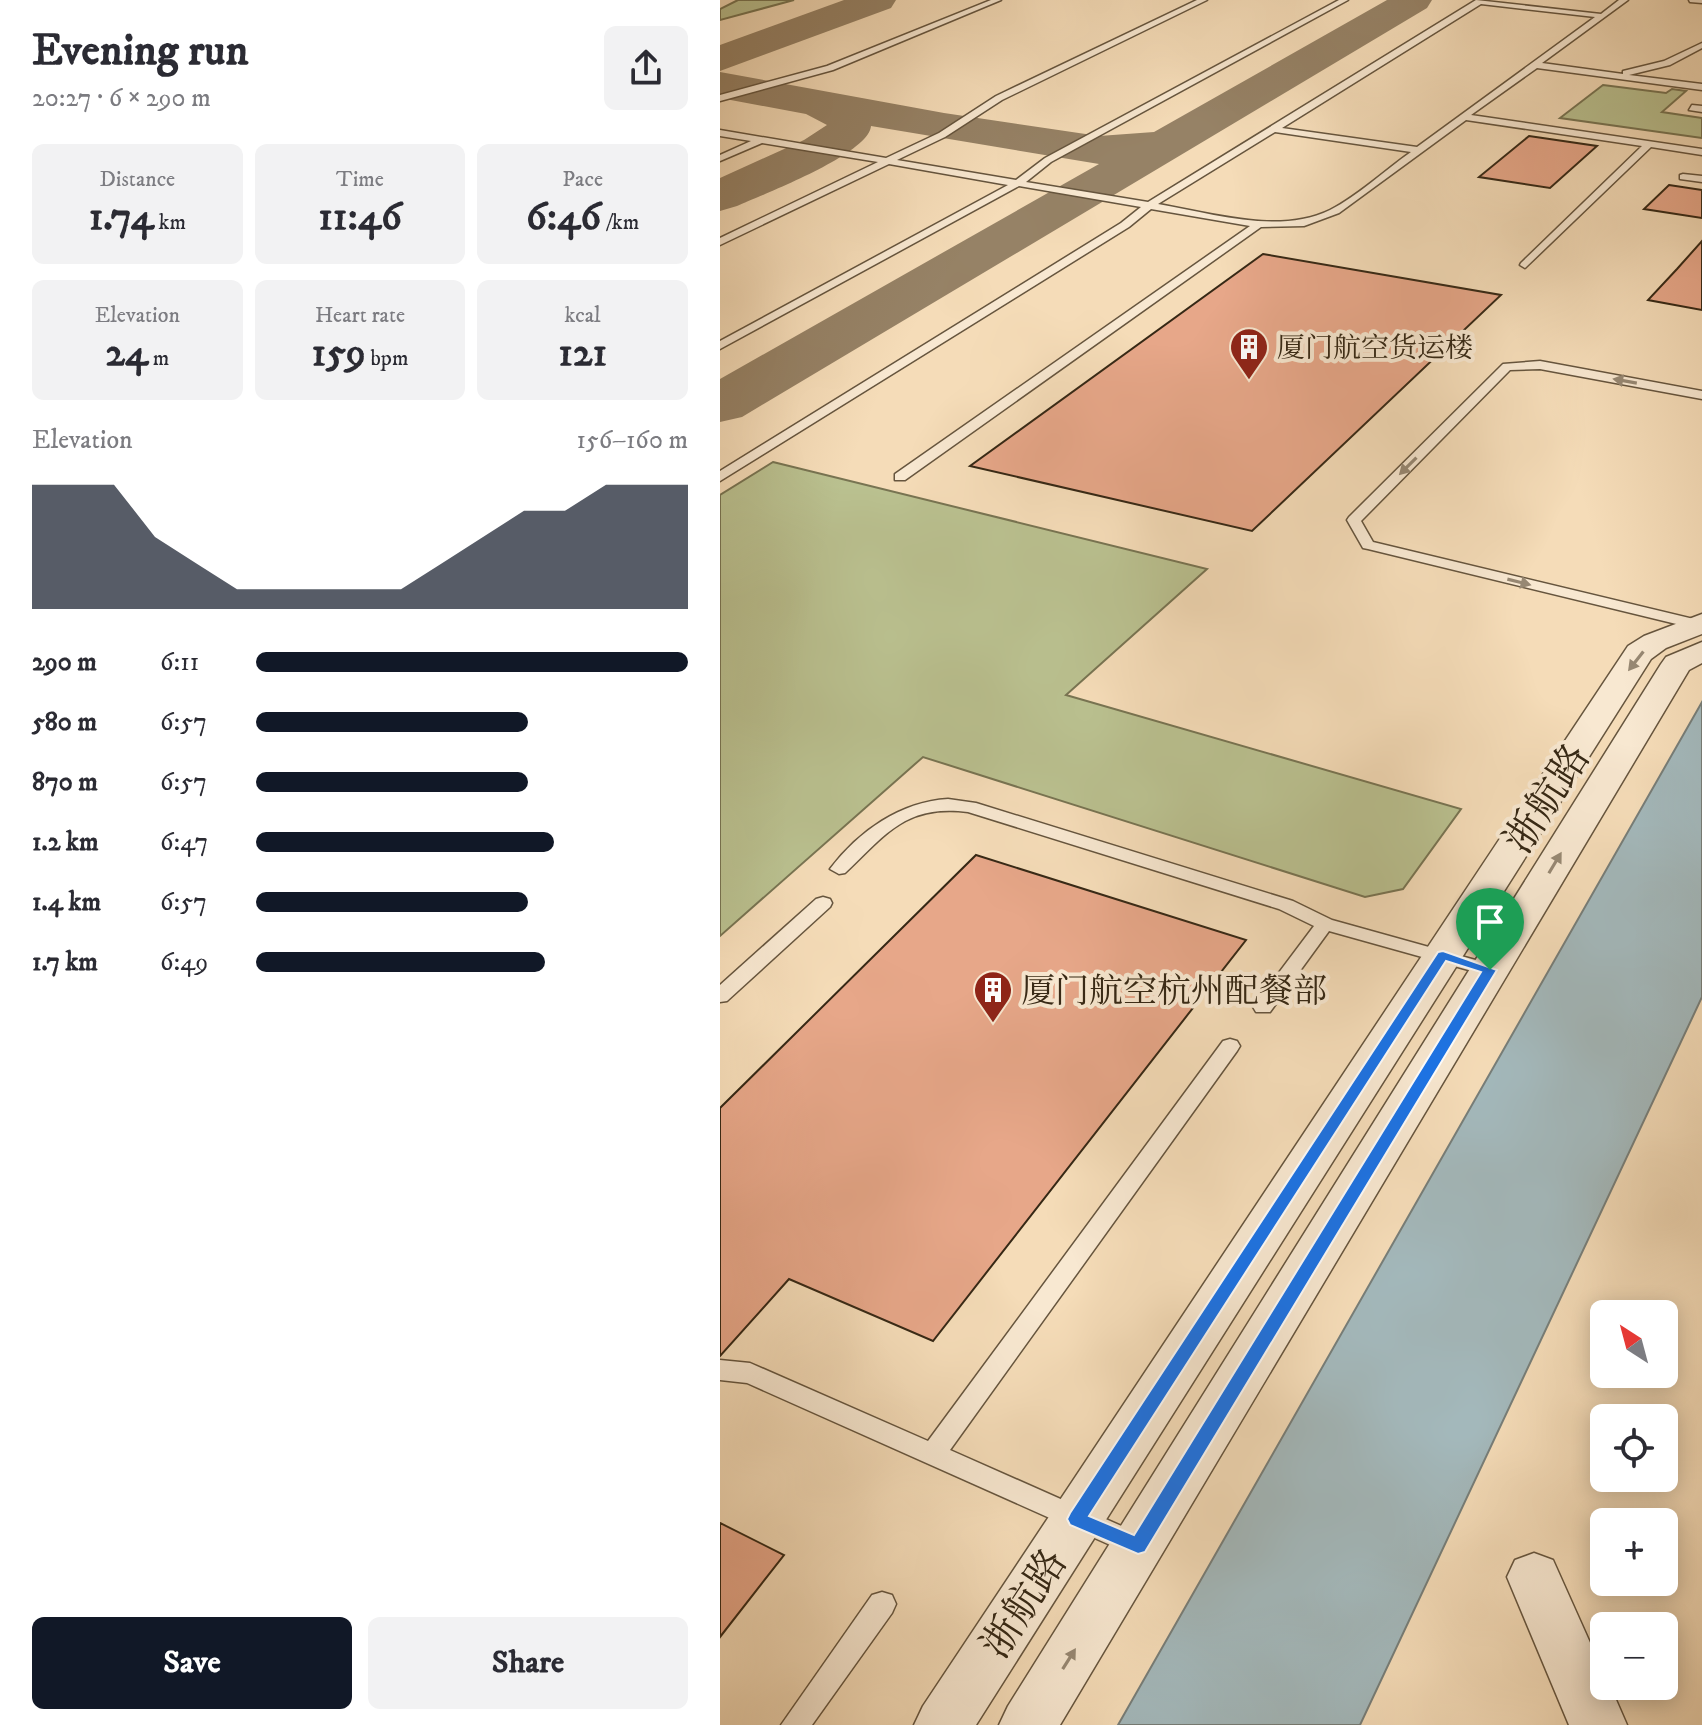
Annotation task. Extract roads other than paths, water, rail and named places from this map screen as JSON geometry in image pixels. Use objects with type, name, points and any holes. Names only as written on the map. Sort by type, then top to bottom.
[{"type":"street","name":"浙航路","points":[[943,1725],[1639,653],[1655,642],[1701,631]]},
{"type":"street","name":"浙航路","points":[[1028,1725],[1677,664],[1701,631]]},
{"type":"street","points":[[1534,1577],[1598,1725]]},
{"type":"lane","points":[[720,98],[830,68],[997,0]]},
{"type":"lane","points":[[720,242],[942,135],[999,98],[1203,0]]},
{"type":"lane","points":[[720,346],[1020,182],[1048,160],[1344,0]]},
{"type":"lane","points":[[720,133],[1259,224],[1304,223],[1335,211],[1624,0]]},
{"type":"lane","points":[[1693,0],[1702,1]]},
{"type":"lane","points":[[720,477],[1480,1],[1602,16]]},
{"type":"lane","points":[[1616,75],[1667,63],[1702,45]]},
{"type":"lane","points":[[1536,65],[1702,87]]},
{"type":"lane","points":[[1464,117],[1702,152]]},
{"type":"lane","points":[[1273,129],[1419,150]]},
{"type":"lane","points":[[720,158],[763,140]]},
{"type":"lane","points":[[1525,265],[1649,144]]},
{"type":"lane","points":[[1683,177],[1702,179]]},
{"type":"lane","points":[[900,477],[1259,224]]},
{"type":"lane","points":[[1701,631],[1368,545],[1354,520],[1507,367],[1540,365],[1702,395]]},
{"type":"lane","points":[[839,869],[896,817],[919,806],[946,802],[985,811],[1286,905],[1325,924],[1490,970]]},
{"type":"lane","points":[[720,996],[823,903]]},
{"type":"lane","points":[[1263,1007],[1325,924]]},
{"type":"lane","points":[[932,1455],[1230,1046]]},
{"type":"lane","points":[[720,1370],[750,1373],[1138,1546]]},
{"type":"lane","points":[[795,1725],[882,1604]]},
{"type":"place","name":"厦门航空货运楼","points":[[1249,381]]},
{"type":"place","name":"厦门航空杭州配餐部","points":[[993,1024]]}]
